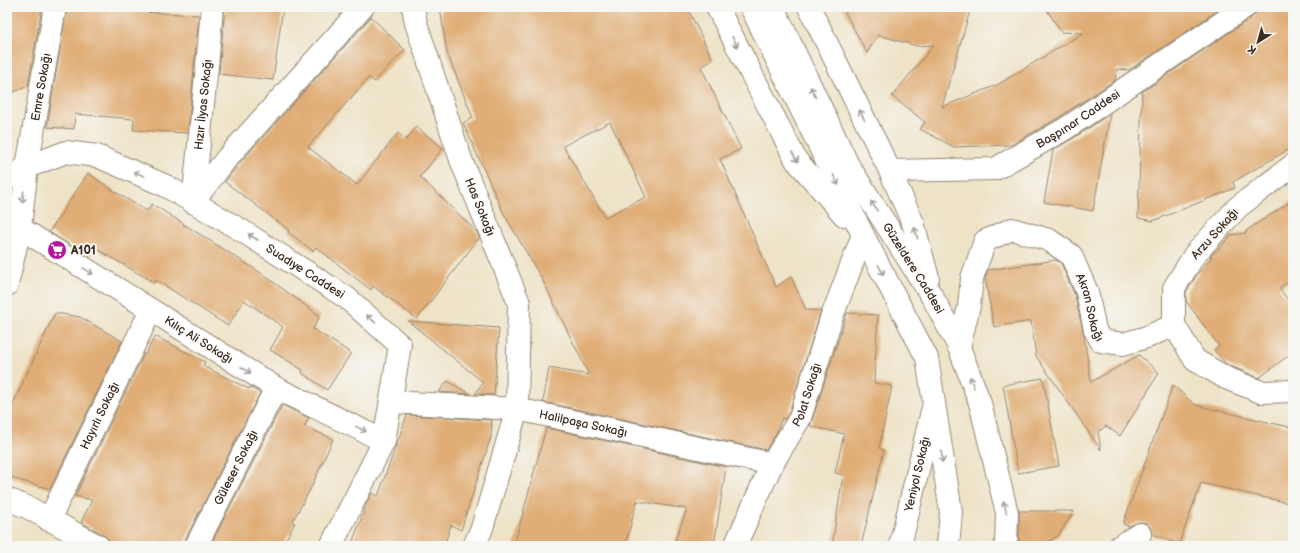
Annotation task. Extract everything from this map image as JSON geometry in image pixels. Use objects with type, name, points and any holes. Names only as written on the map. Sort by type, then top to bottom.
[{"type":"street","name":"Emre Sokağı","points":[[7,285],[13,227],[27,167],[55,7]]},
{"type":"street","name":"Hızır İlyas Sokağı","points":[[193,202],[212,7]]},
{"type":"street","points":[[193,202],[227,158],[363,7]]},
{"type":"street","name":"Has Sokağı","points":[[413,7],[416,24],[461,160],[519,302],[517,409],[482,528],[474,546]]},
{"type":"street","points":[[717,7],[796,160],[862,236]]},
{"type":"street","points":[[751,7],[862,236],[927,358],[950,512],[948,546]]},
{"type":"street","name":"Güzeldere Caddesi","points":[[773,7],[848,165],[933,298],[959,347],[980,403],[1007,513],[1006,546]]},
{"type":"street","points":[[809,7],[890,171],[913,223],[933,298]]},
{"type":"street","name":"Başpınar Caddesi","points":[[890,171],[995,169],[1065,129],[1245,7]]},
{"type":"street","name":"Suadıye Caddesi","points":[[7,179],[27,167],[66,152],[97,156],[166,186],[244,232],[347,298],[400,344],[384,441],[332,544]]},
{"type":"street","name":"Arzu Sokağı","points":[[1174,325],[1174,288],[1195,254],[1238,207],[1293,166]]},
{"type":"street","name":"Kılıç Ali Sokağı","points":[[13,227],[151,310],[276,388],[384,441]]},
{"type":"street","name":"Akran Sokağı","points":[[959,347],[969,306],[972,278],[985,241],[1012,229],[1048,240],[1072,255],[1087,292],[1095,330],[1101,341],[1123,344],[1147,337],[1174,325]]},
{"type":"street","name":"Polat Sokağı","points":[[735,546],[772,464],[800,418],[831,319],[862,236]]},
{"type":"street","name":"Hayırlı Sokağı","points":[[49,520],[151,310]]},
{"type":"street","points":[[1174,325],[1195,360],[1226,378],[1261,392],[1293,390]]},
{"type":"street","name":"Güleser Sokağı","points":[[196,546],[276,388]]},
{"type":"street","name":"Halilpaşa Sokağı","points":[[391,402],[517,409],[772,464]]},
{"type":"street","name":"Yeniyol Sokağı","points":[[900,546],[934,402]]},
{"type":"street","points":[[7,499],[29,508],[98,546]]},
{"type":"street","points":[[1120,546],[1140,534]]},
{"type":"building","points":[[7,7],[42,7],[28,86],[7,95]]},
{"type":"building","points":[[67,7],[125,7],[125,11],[199,15],[188,133],[133,130],[134,119],[75,114],[74,129],[47,127]]},
{"type":"building","points":[[225,7],[283,7],[273,80],[219,74]]},
{"type":"building","points":[[440,7],[687,7],[713,60],[701,67],[741,149],[720,159],[776,287],[791,277],[806,310],[821,311],[789,413],[785,419],[782,418],[776,434],[766,450],[543,402],[549,368],[589,375],[543,281],[504,214],[463,123],[473,118],[447,53]],"holes":[[[610,122],[646,197],[605,217],[563,146]]]},
{"type":"building","points":[[842,7],[971,7],[942,107],[997,85],[1083,33],[1061,32],[1045,7],[1223,7],[1129,70],[1117,69],[1115,80],[1058,118],[1011,145],[954,147],[920,129],[925,122],[892,96],[934,45],[917,46],[878,35],[867,53]]},
{"type":"building","points":[[1257,7],[1293,7],[1293,147],[1233,182],[1235,188],[1153,221],[1138,218],[1142,92],[1252,17],[1256,13]]},
{"type":"building","points":[[371,17],[405,50],[374,82],[369,77],[308,147],[357,185],[398,133],[406,140],[416,127],[443,148],[420,177],[477,232],[479,238],[417,319],[373,286],[371,290],[316,247],[313,251],[288,232],[289,230],[225,182],[237,166]]},
{"type":"building","points":[[1110,114],[1093,211],[1044,202],[1053,150]]},
{"type":"building","points":[[88,173],[147,211],[152,204],[184,224],[184,226],[185,225],[258,271],[320,316],[313,329],[351,353],[327,390],[302,373],[303,370],[270,350],[283,327],[244,300],[228,326],[156,280],[155,283],[95,248],[89,257],[49,232]]},
{"type":"building","points":[[1293,200],[1293,279],[1279,288],[1293,307],[1293,352],[1259,378],[1226,364],[1214,350],[1219,346],[1186,301],[1186,292],[1196,276],[1212,257],[1210,256],[1220,248],[1231,235],[1246,233],[1246,231]]},
{"type":"building","points":[[1056,260],[1061,263],[1075,296],[1084,336],[1091,382],[1139,355],[1159,373],[1120,436],[1106,426],[1098,432],[1101,450],[1036,356],[1031,321],[994,327],[985,278],[988,270]]},
{"type":"building","points":[[55,313],[80,317],[122,341],[50,489],[15,479],[7,474],[7,417]]},
{"type":"building","points":[[847,313],[878,315],[874,383],[892,386],[879,448],[884,450],[861,546],[832,546],[843,475],[835,473],[844,434],[810,426]]},
{"type":"building","points":[[408,321],[499,328],[494,395],[475,394],[483,382]]},
{"type":"building","points":[[155,336],[205,362],[203,366],[260,393],[185,540],[184,546],[110,546],[109,540],[104,535],[81,522],[92,500],[75,496],[144,354],[145,355]]},
{"type":"building","points":[[1043,378],[1059,466],[1018,473],[1003,385]]},
{"type":"building","points":[[447,381],[471,394],[439,392]]},
{"type":"building","points":[[1173,385],[1195,405],[1293,428],[1293,504],[1201,483],[1179,544],[1152,534],[1150,527],[1146,523],[1139,522],[1129,526],[1123,524]]},
{"type":"building","points":[[282,405],[309,418],[304,426],[333,439],[310,490],[292,522],[295,523],[282,546],[210,546]]},
{"type":"building","points":[[407,415],[492,420],[491,437],[461,530],[451,525],[444,546],[351,546],[372,493],[378,496]]},
{"type":"building","points":[[546,428],[726,467],[714,546],[673,546],[687,509],[637,501],[625,546],[514,546]]},
{"type":"building","points":[[1019,511],[1074,511],[1058,536],[1041,546],[1019,546]]},
{"type":"place","name":"A101","points":[[57,250]]}]
